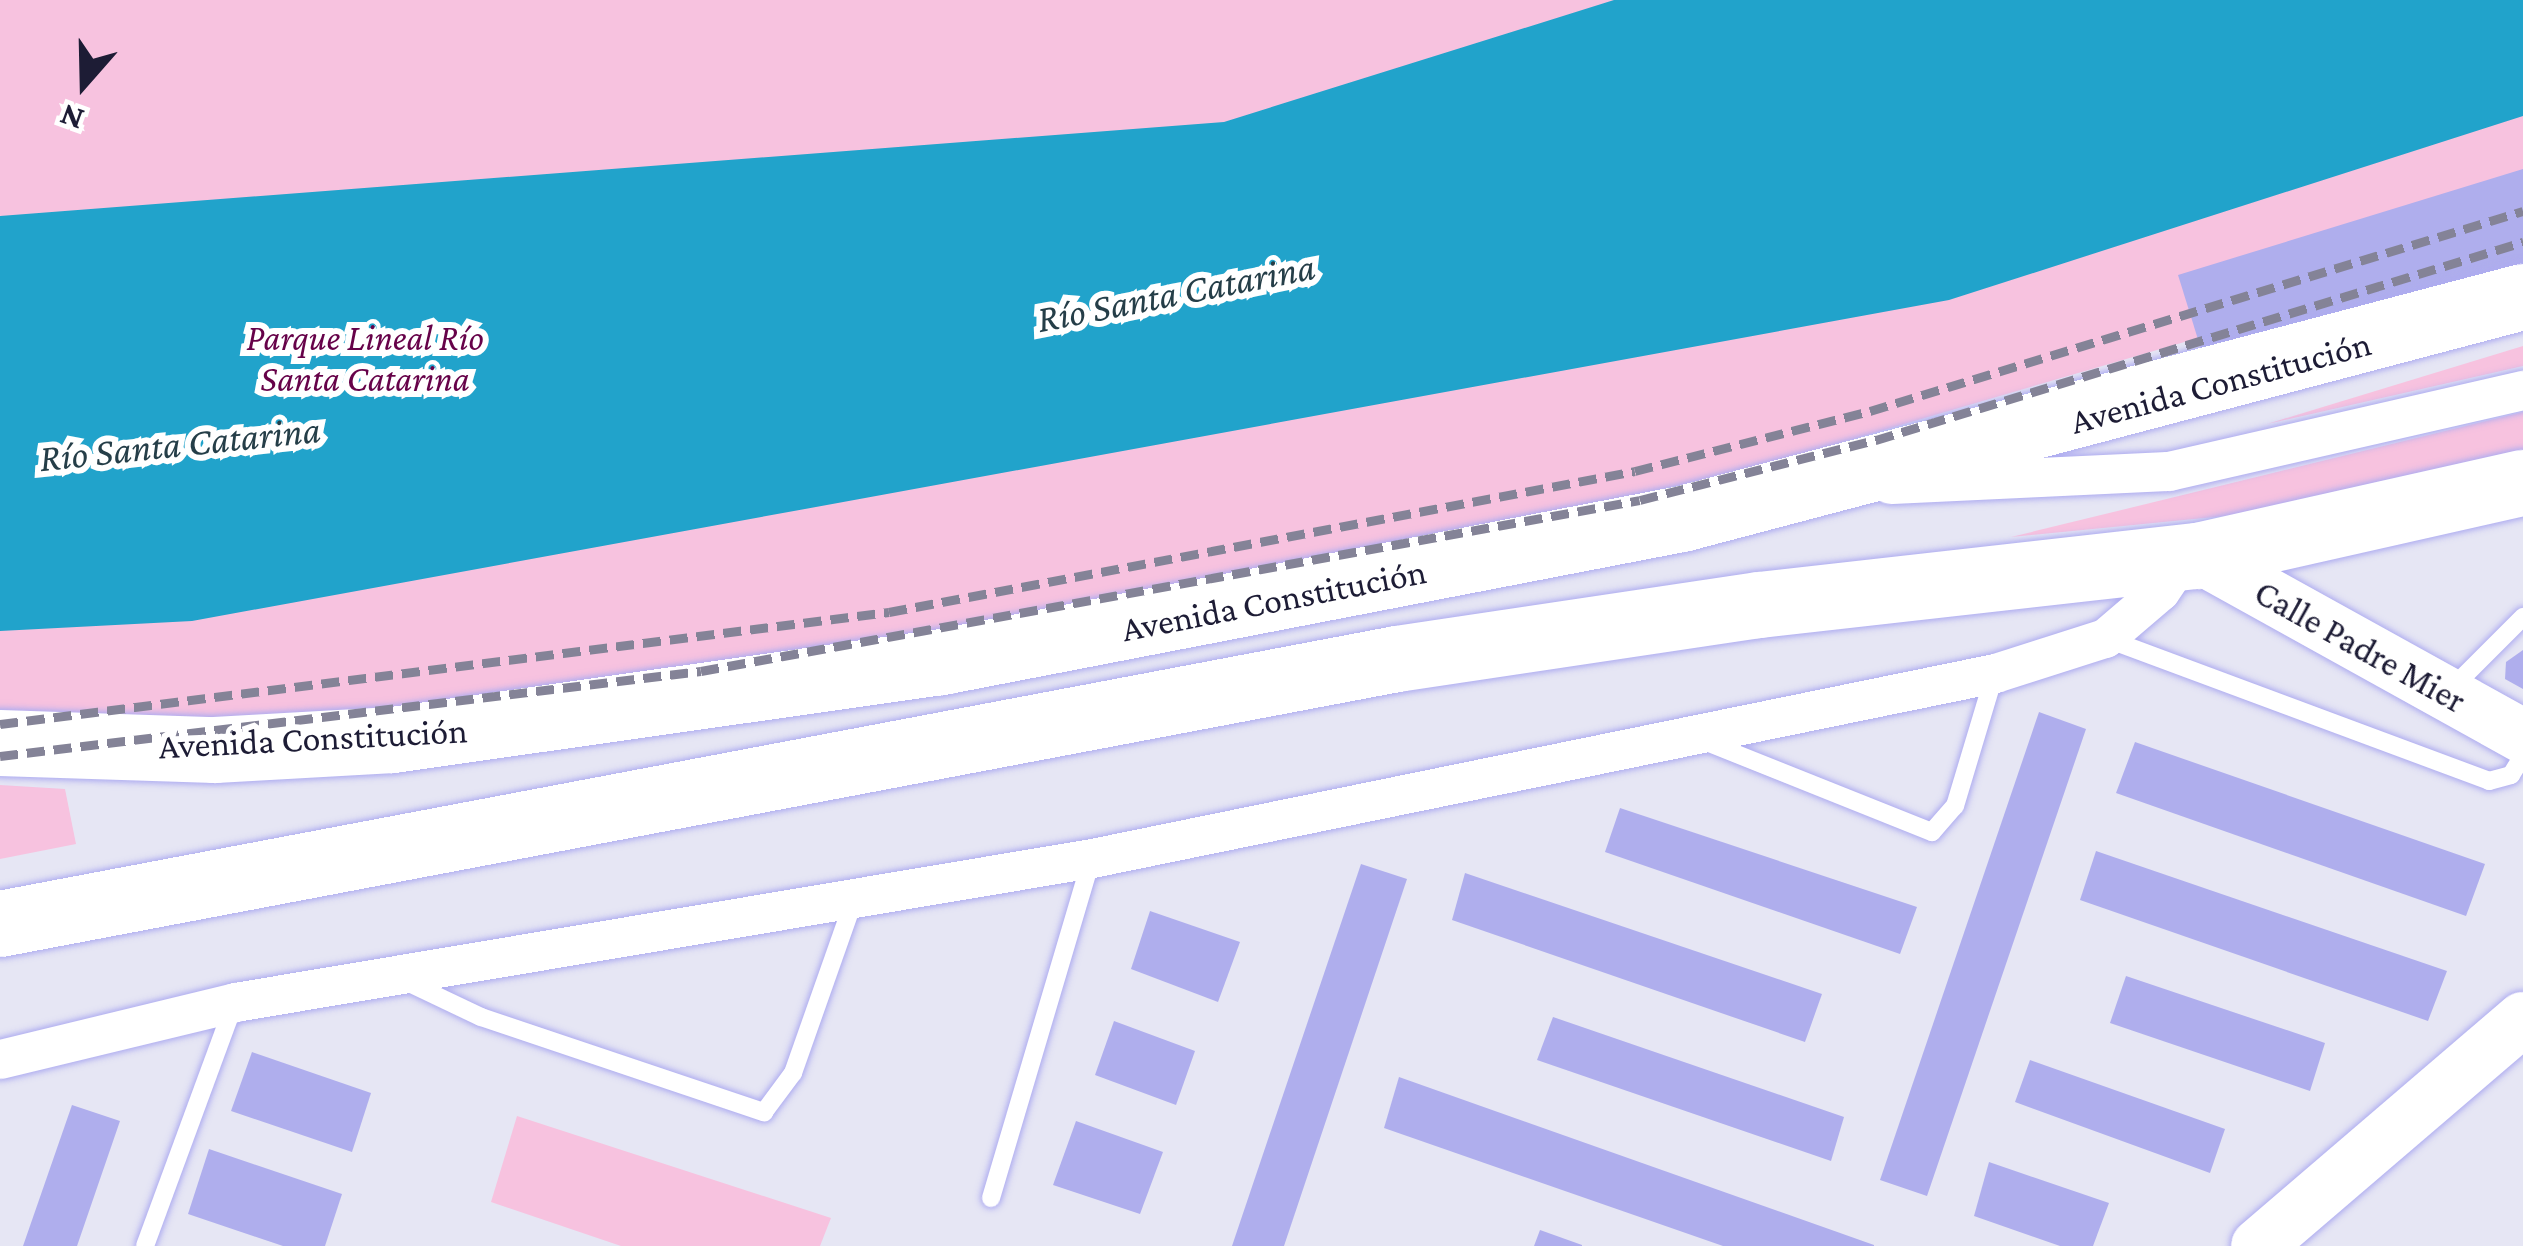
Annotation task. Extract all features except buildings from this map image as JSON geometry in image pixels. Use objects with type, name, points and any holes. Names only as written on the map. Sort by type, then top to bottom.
[{"type":"highway","name":"Avenida Constitución","points":[[0,743],[215,750],[551,722],[1408,577],[1830,484],[2523,297]]},
{"type":"highway","points":[[0,924],[545,814],[1501,642],[2190,557],[2523,482]]},
{"type":"street","points":[[1830,484],[2042,484],[2169,471],[2523,390]]},
{"type":"street","points":[[0,1059],[235,1002],[853,903],[1092,859],[1995,673],[2105,638],[2161,591],[2190,557]]},
{"type":"street","name":"Calle Padre Mier","points":[[2190,557],[2523,736]]},
{"type":"street","points":[[2258,1246],[2523,1019]]},
{"type":"lane","points":[[2446,695],[2523,617]]},
{"type":"lane","points":[[2105,638],[2489,781],[2506,779],[2523,756]]},
{"type":"lane","points":[[1688,735],[1932,832],[1955,806],[1995,673]]},
{"type":"lane","points":[[991,1198],[1092,859]]},
{"type":"lane","points":[[399,978],[481,1017],[764,1112],[794,1073],[853,903]]},
{"type":"lane","points":[[145,1246],[235,1002]]},
{"type":"green space","name":"Parque Lineal Río Santa Catarina","points":[[0,0],[2523,0],[2523,243],[1740,472],[1065,618],[385,718],[0,736]]},
{"type":"green space","points":[[2523,346],[2523,366],[2267,424]]},
{"type":"green space","points":[[2523,412],[2523,459],[2275,511],[2011,537]]},
{"type":"green space","points":[[0,785],[65,789],[76,844],[0,859]]},
{"type":"green space","points":[[517,1116],[831,1218],[820,1246],[621,1246],[491,1202]]},
{"type":"water","name":"Río Santa Catarina","points":[[1614,0],[2523,0],[2523,116],[1949,300],[192,621],[0,631],[0,216],[1224,122]]},
{"type":"railway","points":[[0,724],[889,612],[1635,471],[1870,411],[2523,211]]},
{"type":"railway","points":[[0,756],[701,671],[1640,500],[1876,440],[2523,242]]}]
